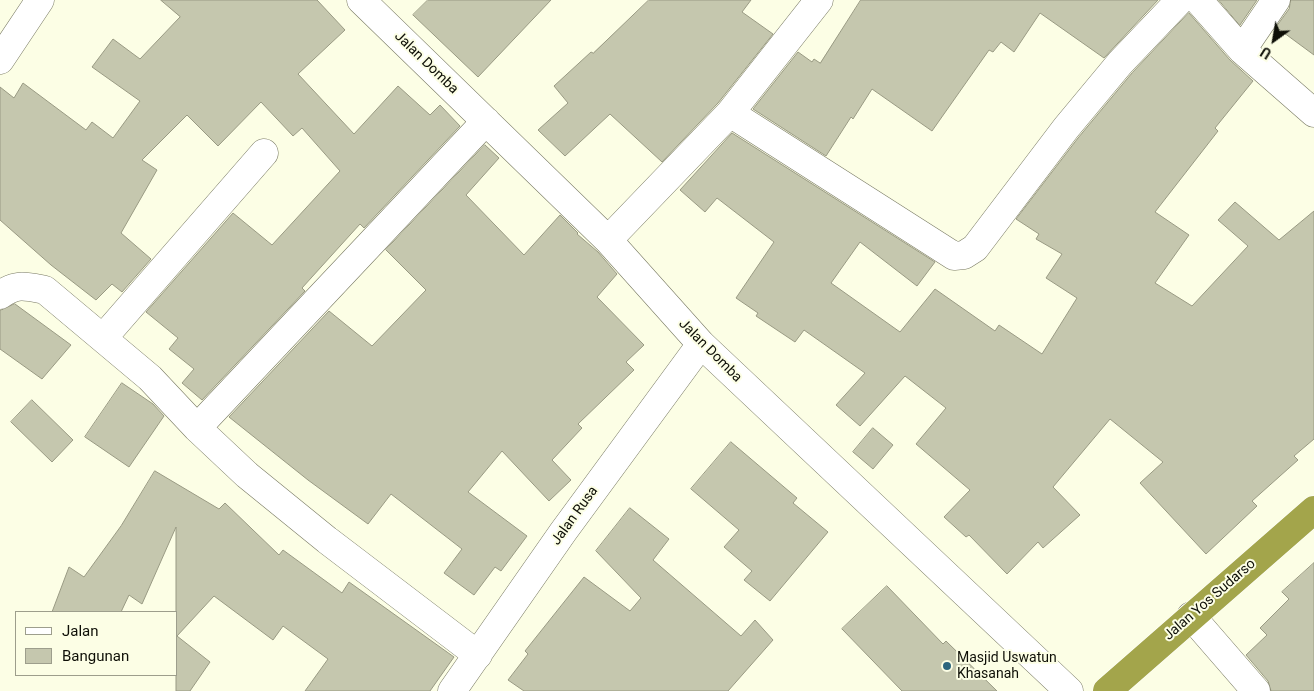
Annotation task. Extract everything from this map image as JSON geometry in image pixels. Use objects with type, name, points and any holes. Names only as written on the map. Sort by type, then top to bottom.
[{"type":"highway","name":"Jalan Yos Sudarso","points":[[1107,691],[1314,510]]},
{"type":"street","points":[[0,60],[40,0]]},
{"type":"street","name":"Jalan Domba","points":[[361,0],[608,240],[701,344],[1069,691]]},
{"type":"street","points":[[608,240],[730,113],[819,0]]},
{"type":"street","points":[[730,113],[954,256],[959,256],[975,248],[1066,128],[1120,63],[1180,0]]},
{"type":"street","points":[[1198,0],[1242,50],[1314,113]]},
{"type":"street","points":[[1242,50],[1276,0]]},
{"type":"street","points":[[197,428],[486,122]]},
{"type":"street","points":[[104,338],[264,153]]},
{"type":"street","points":[[0,294],[10,287],[28,286],[45,290],[150,378],[197,428],[246,475],[478,655]]},
{"type":"street","name":"Jalan Rusa","points":[[452,691],[563,532],[701,344]]},
{"type":"street","points":[[1191,616],[1256,691]]},
{"type":"building","points":[[161,0],[317,0],[345,30],[298,74],[354,134],[398,86],[430,115],[440,105],[460,126],[364,228],[360,224],[302,288],[305,291],[202,400],[182,383],[194,369],[169,349],[178,338],[146,312],[233,213],[272,245],[340,171],[302,128],[293,136],[261,102],[218,146],[187,115],[142,160],[157,170],[121,233],[151,259],[122,292],[112,284],[96,300],[51,265],[0,220],[0,87],[14,98],[23,83],[86,130],[92,122],[113,138],[140,101],[92,67],[113,39],[140,59],[180,17]]},
{"type":"building","points":[[428,0],[551,0],[478,77],[413,15]]},
{"type":"building","points":[[649,0],[751,0],[742,12],[773,34],[718,103],[662,162],[610,114],[565,156],[538,130],[568,103],[554,86],[591,52],[593,53]]},
{"type":"building","points":[[861,0],[1158,0],[1104,58],[1040,13],[1014,52],[1001,42],[993,52],[989,50],[932,131],[872,89],[826,156],[753,109],[798,52],[812,62],[814,59],[820,63]]},
{"type":"building","points":[[1219,0],[1257,0],[1240,25]]},
{"type":"building","points":[[1291,0],[1314,0],[1314,55],[1276,27],[1289,9]]},
{"type":"building","points":[[1189,13],[1230,60],[1253,81],[1215,128],[1218,131],[1155,212],[1189,235],[1155,283],[1192,306],[1248,246],[1218,220],[1235,202],[1279,240],[1314,211],[1314,439],[1294,456],[1298,460],[1252,501],[1257,506],[1206,554],[1140,483],[1163,462],[1110,419],[1053,487],[1080,515],[1043,548],[1038,542],[1007,574],[969,535],[966,537],[944,517],[970,490],[916,444],[946,408],[905,376],[860,426],[836,405],[865,373],[804,330],[795,342],[756,316],[758,313],[736,298],[774,242],[717,198],[705,212],[680,190],[732,133],[935,262],[917,286],[860,242],[831,283],[900,332],[935,289],[995,331],[999,325],[1042,354],[1077,298],[1046,278],[1062,254],[1036,239],[1039,234],[1016,219],[1078,138],[1132,73]]},
{"type":"building","points":[[485,145],[499,158],[466,195],[524,255],[560,215],[577,234],[598,252],[617,274],[597,297],[644,345],[626,362],[634,370],[578,424],[582,428],[552,460],[571,480],[549,501],[502,451],[468,492],[527,536],[501,571],[495,567],[474,595],[444,573],[462,549],[391,494],[368,524],[308,480],[229,417],[329,311],[372,346],[426,290],[386,250]]},
{"type":"building","points":[[15,304],[71,345],[42,379],[0,349],[0,311]]},
{"type":"building","points":[[122,383],[153,404],[164,416],[129,467],[85,437]]},
{"type":"building","points":[[32,400],[73,440],[52,462],[11,422]]},
{"type":"building","points":[[873,428],[893,445],[873,469],[853,452]]},
{"type":"building","points":[[731,442],[797,498],[793,503],[828,532],[770,601],[744,580],[752,571],[724,547],[739,530],[691,489]]},
{"type":"building","points":[[155,471],[219,509],[225,503],[279,555],[283,550],[342,593],[349,582],[454,657],[430,691],[305,691],[328,659],[283,626],[273,640],[214,596],[178,635],[178,611],[176,611],[176,527],[142,604],[129,595],[121,611],[52,611],[69,567],[84,577],[121,526]]},
{"type":"building","points":[[630,508],[669,539],[653,560],[741,636],[755,620],[773,640],[728,691],[524,691],[508,680],[528,654],[525,651],[584,577],[630,611],[641,598],[596,551]]},
{"type":"building","points":[[1314,563],[1314,691],[1271,691],[1268,681],[1246,655],[1267,635],[1260,628],[1289,599],[1282,592]]},
{"type":"building","points":[[887,586],[943,644],[946,641],[997,691],[902,691],[842,629]]},
{"type":"building","points":[[178,637],[210,662],[190,691],[176,691]]},
{"type":"place","name":"Masjid Uswatun Khasanah","points":[[947,666]]}]
